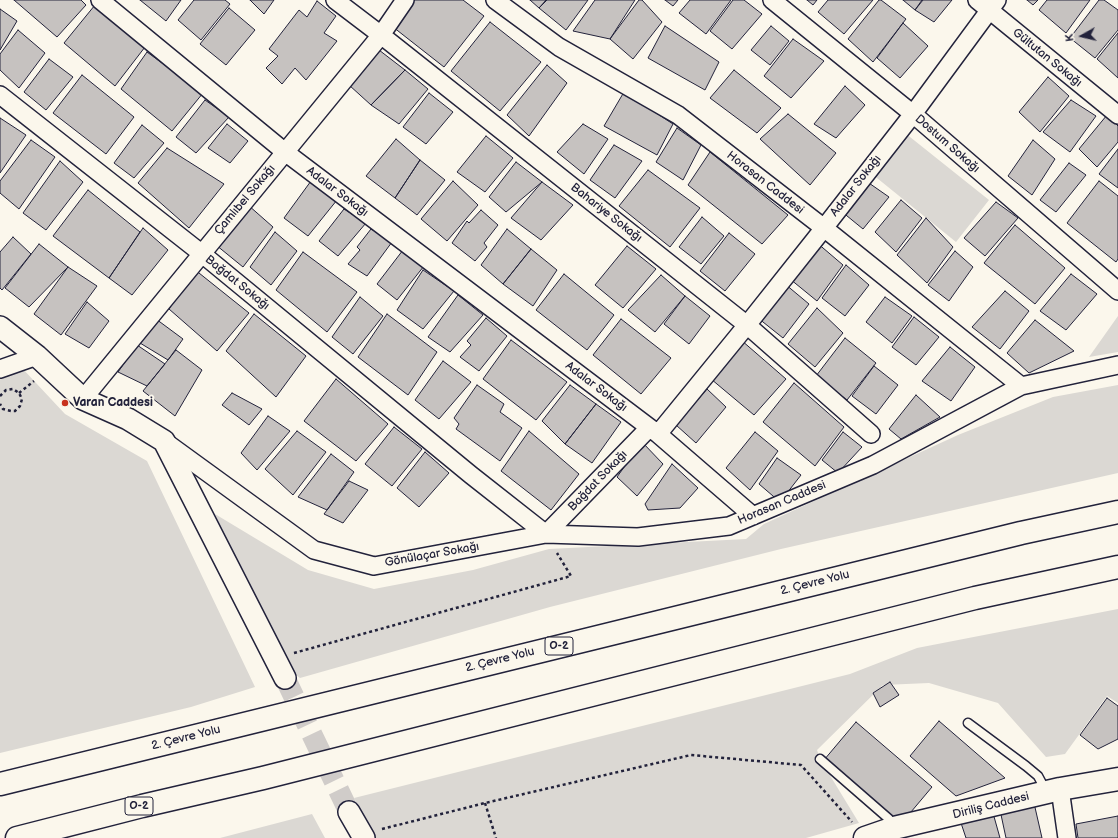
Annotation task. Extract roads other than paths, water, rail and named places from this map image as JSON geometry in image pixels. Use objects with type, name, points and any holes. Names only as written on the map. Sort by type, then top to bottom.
[{"type":"main road","name":"2. Çevre Yolu","points":[[0,784],[974,544],[1118,512]]},
{"type":"main road","name":"O-2","points":[[17,838],[142,806],[263,778],[975,598],[1118,567]]},
{"type":"main road","points":[[65,838],[263,778]]},
{"type":"main road","name":"Diriliş Caddesi","points":[[865,838],[895,833],[1053,790],[1118,779]]},
{"type":"street","name":"Adalar Sokağı","points":[[100,0],[285,152],[654,431],[747,325],[824,228],[912,114],[987,4]]},
{"type":"street","name":"Bahariye Sokağı","points":[[335,0],[747,325],[871,434]]},
{"type":"street","name":"Çamlıbel Sokağı","points":[[83,399],[381,35],[405,0]]},
{"type":"street","name":"Horasan Caddesi","points":[[495,0],[559,47],[678,115],[824,228],[1021,386]]},
{"type":"street","name":"Dostum Sokağı","points":[[772,0],[912,114],[1118,291]]},
{"type":"street","name":"Gültutan Sokağı","points":[[987,4],[1118,115]]},
{"type":"street","name":"Bağdat Sokağı","points":[[0,95],[201,253],[471,475],[546,534],[654,431]]},
{"type":"street","points":[[0,328],[37,356],[83,399],[128,419],[164,441],[284,678]]},
{"type":"street","points":[[0,369],[37,356]]},
{"type":"street","name":"Horasan Caddesi","points":[[546,534],[638,537],[730,526],[872,465],[1021,386],[1118,365]]},
{"type":"street","points":[[654,431],[753,516]]},
{"type":"street","name":"Gönülaçar Sokağı","points":[[164,441],[314,550],[374,566],[546,534]]},
{"type":"street","points":[[1053,790],[1067,838]]},
{"type":"street","points":[[349,812],[363,836]]},
{"type":"lane","points":[[968,722],[1032,771],[1053,790]]},
{"type":"lane","points":[[820,759],[889,819],[895,833]]},
{"type":"tunnel","points":[[285,678],[349,812]]},
{"type":"place","name":"Varan Caddesi","points":[[65,403]]}]
